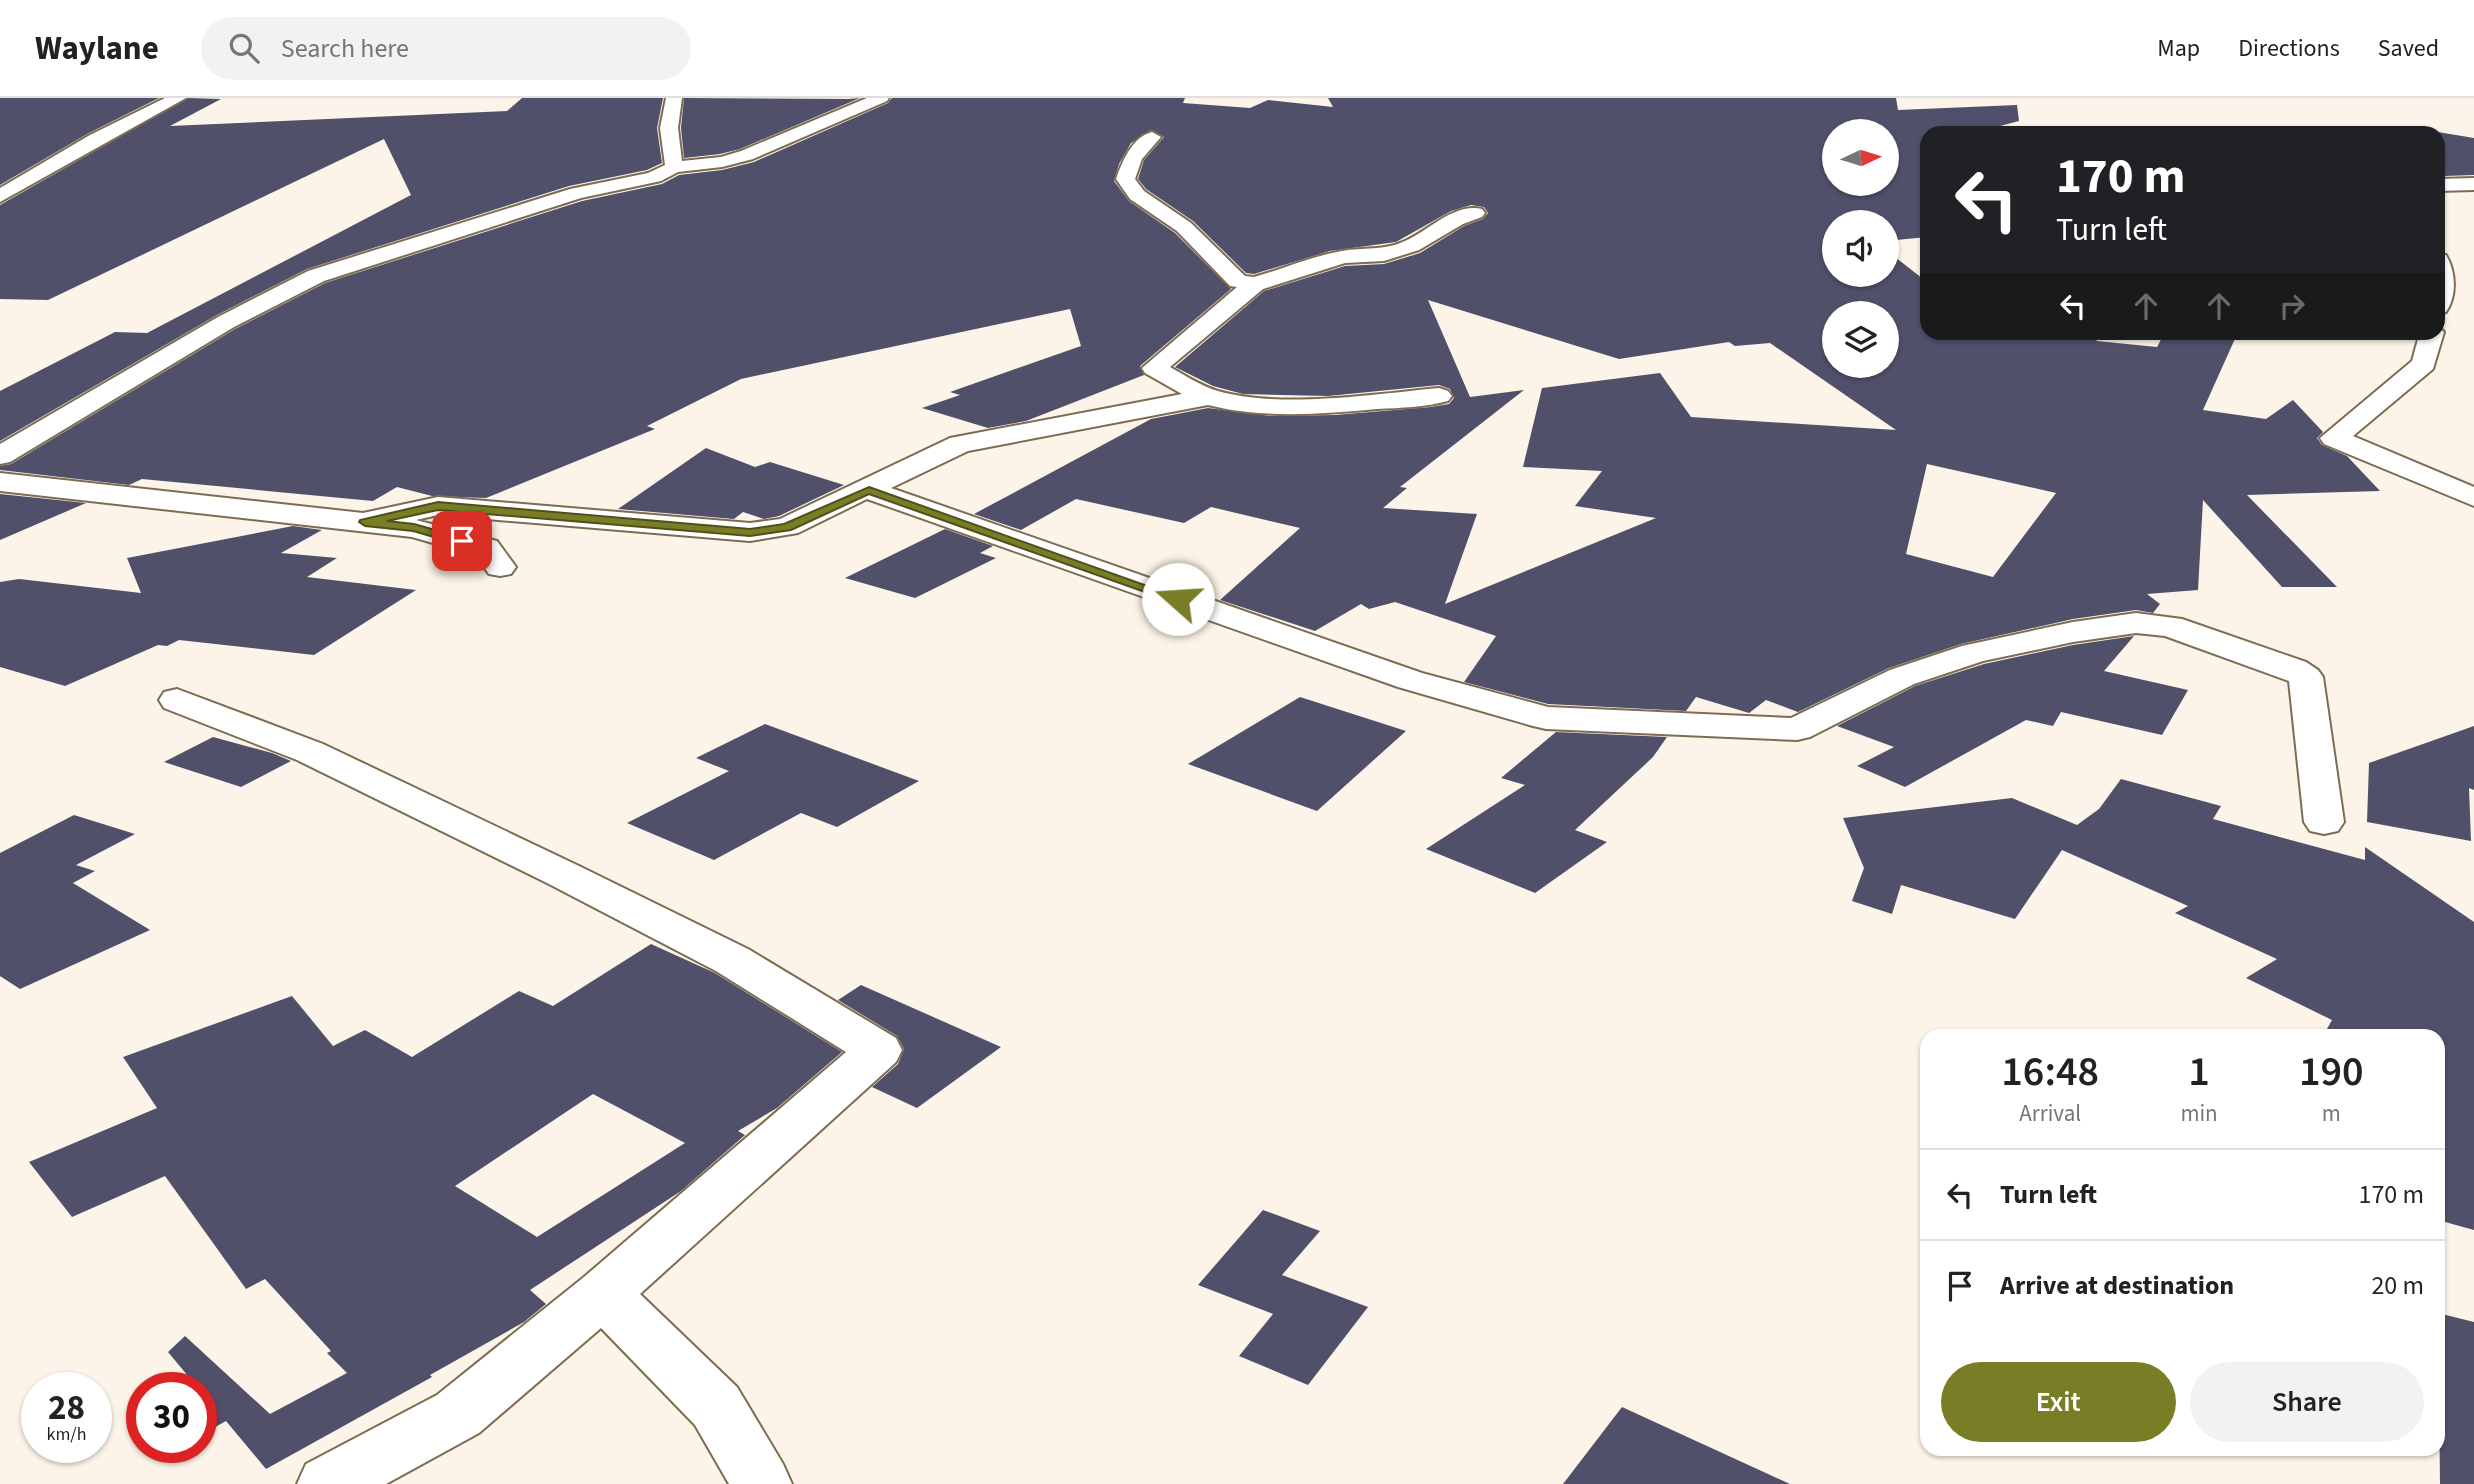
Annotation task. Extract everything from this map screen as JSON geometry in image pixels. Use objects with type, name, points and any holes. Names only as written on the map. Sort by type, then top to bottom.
[{"type":"street","points":[[0,196],[96,139],[178,98]]},
{"type":"street","points":[[674,98],[669,128],[674,167]]},
{"type":"street","points":[[0,456],[226,322],[316,276],[577,193],[654,177],[674,167],[722,162],[747,155],[881,98]]},
{"type":"street","points":[[1152,136],[1133,157],[1125,179],[1137,195],[1184,228],[1238,281],[1255,284]]},
{"type":"street","points":[[2445,185],[2474,184]]},
{"type":"street","points":[[1439,396],[1384,401],[1254,405],[1208,397],[1154,368],[1255,284],[1343,257],[1384,255],[1412,246],[1456,220],[1475,213]]},
{"type":"street","points":[[2430,340],[2424,364],[2334,438],[2474,497]]},
{"type":"street","points":[[365,522],[438,506],[750,533],[787,527],[869,490],[960,444],[1208,397]]},
{"type":"street","points":[[0,482],[414,528],[486,548],[499,567]]},
{"type":"street","points":[[869,490],[1410,680],[1546,718],[1797,729],[1902,677],[1974,653],[2073,632],[2136,623],[2170,626],[2294,669],[2306,677],[2324,822]]},
{"type":"street","points":[[177,700],[310,752],[564,875],[732,960],[879,1051],[603,1294],[458,1414],[327,1484]]},
{"type":"street","points":[[603,1294],[716,1406],[762,1484]]},
{"type":"building","points":[[0,98],[159,98],[89,133],[0,185]]},
{"type":"building","points":[[188,98],[221,99],[170,126],[507,111],[522,98],[663,98],[657,128],[662,163],[647,170],[569,186],[307,269],[217,315],[0,441],[0,391],[115,332],[147,333],[411,195],[384,139],[48,300],[0,299],[0,205]]},
{"type":"building","points":[[684,98],[860,98],[740,149],[684,158],[681,128]]},
{"type":"building","points":[[892,98],[1185,98],[1183,103],[1250,108],[1268,100],[1333,107],[1328,98],[1896,98],[1898,110],[2017,105],[2019,121],[2000,126],[1920,126],[1920,238],[1899,240],[1899,210],[1822,210],[1822,287],[1899,287],[1899,260],[1920,277],[1920,340],[2096,340],[2157,347],[2161,340],[2234,340],[2203,410],[2266,419],[2293,400],[2323,432],[2317,438],[2322,445],[2347,456],[2380,491],[2247,495],[2337,587],[2282,587],[2203,500],[2198,590],[2147,594],[2160,604],[2153,613],[2136,610],[2073,619],[1961,644],[1889,668],[1798,712],[1766,700],[1749,713],[1696,697],[1686,711],[1548,704],[1464,682],[1496,636],[1395,602],[1369,609],[1361,604],[1315,631],[1220,600],[1300,528],[1211,507],[1184,523],[1076,499],[1021,530],[974,514],[1151,419],[1208,408],[1271,416],[1335,415],[1431,407],[1449,404],[1454,398],[1450,389],[1439,385],[1328,396],[1243,394],[1213,386],[1175,367],[1264,291],[1345,266],[1384,264],[1420,253],[1464,226],[1483,219],[1488,213],[1484,207],[1471,205],[1451,211],[1396,242],[1330,251],[1254,274],[1246,273],[1193,221],[1146,189],[1138,179],[1144,160],[1164,137],[1151,130],[1131,143],[1119,164],[1114,181],[1129,201],[1175,233],[1231,289],[1140,366],[1144,375],[1026,421],[988,428],[922,408],[960,395],[950,392],[1081,346],[1070,309],[741,379],[647,426],[655,429],[486,498],[432,496],[397,487],[373,501],[142,479],[129,485],[0,470],[0,466],[11,464],[235,329],[325,283],[582,201],[662,184],[679,175],[722,170],[754,162],[888,103]],"holes":[[[1428,300],[1619,359],[1729,342],[1735,346],[1770,343],[1896,430],[1691,417],[1660,373],[1542,388],[1523,467],[1602,471],[1575,506],[1656,518],[1445,604],[1477,514],[1383,508],[1407,488],[1400,487],[1524,390],[1470,397]],[[1927,464],[2056,493],[1993,577],[1906,554]]]},
{"type":"building","points":[[2445,133],[2474,138],[2474,175],[2445,176]]},
{"type":"building","points":[[706,448],[755,467],[770,462],[844,485],[779,516],[764,519],[743,512],[734,519],[618,509]]},
{"type":"building","points":[[0,494],[86,503],[0,540]]},
{"type":"building","points":[[293,526],[322,530],[281,553],[337,558],[307,577],[416,590],[314,655],[179,640],[167,646],[158,645],[65,686],[0,667],[0,582],[19,579],[141,593],[127,558]]},
{"type":"building","points":[[945,529],[993,546],[980,553],[996,558],[915,598],[845,578]]},
{"type":"building","points":[[2134,636],[2104,671],[2188,690],[2162,735],[2061,712],[2053,726],[2026,720],[1905,787],[1857,766],[1894,747],[1837,726],[1915,686],[1984,664],[2073,645]]},
{"type":"building","points":[[1300,697],[1406,731],[1317,811],[1188,764]]},
{"type":"building","points":[[765,724],[919,781],[837,827],[801,813],[714,860],[627,823],[729,771],[696,758]]},
{"type":"building","points":[[2474,726],[2474,790],[2469,788],[2471,841],[2367,822],[2369,763]]},
{"type":"building","points":[[1556,732],[1667,737],[1653,757],[1575,830],[1607,842],[1535,893],[1426,849],[1525,785],[1501,778]]},
{"type":"building","points":[[213,737],[291,761],[241,787],[164,762]]},
{"type":"building","points":[[2121,779],[2221,806],[2213,819],[2365,860],[2365,847],[2474,922],[2474,1230],[2445,1222],[2445,1029],[2327,1029],[2332,1020],[2246,978],[2277,959],[2175,913],[2188,906],[2062,850],[2015,919],[1901,885],[1892,914],[1852,901],[1864,868],[1843,818],[2012,798],[2077,825],[2099,809]]},
{"type":"building","points":[[74,815],[135,834],[76,865],[95,871],[73,883],[150,930],[20,989],[0,976],[0,853]]},
{"type":"building","points":[[651,944],[715,973],[842,1052],[777,1108],[738,1131],[745,1135],[681,1191],[530,1290],[546,1304],[524,1322],[430,1375],[432,1377],[266,1469],[226,1421],[217,1426],[217,1372],[185,1372],[168,1352],[185,1336],[270,1414],[347,1373],[327,1353],[331,1351],[265,1279],[246,1289],[165,1176],[72,1217],[29,1162],[157,1108],[123,1057],[292,996],[333,1046],[365,1030],[412,1057],[519,991],[553,1006]],"holes":[[[593,1094],[685,1143],[537,1237],[455,1186]]]},
{"type":"building","points":[[861,985],[1001,1047],[917,1108],[872,1087],[898,1064],[904,1049],[897,1036],[838,1000]]},
{"type":"building","points":[[1263,1210],[1320,1231],[1282,1275],[1368,1307],[1308,1385],[1239,1356],[1273,1314],[1198,1285]]},
{"type":"building","points":[[2445,1315],[2474,1322],[2474,1484],[2440,1484],[2440,1456],[2445,1456]]},
{"type":"building","points":[[1622,1407],[1790,1484],[1563,1484]]},
{"type":"route","points":[[462,541],[414,528],[365,522],[438,506],[750,533],[787,527],[869,490],[1178,599]]}]
